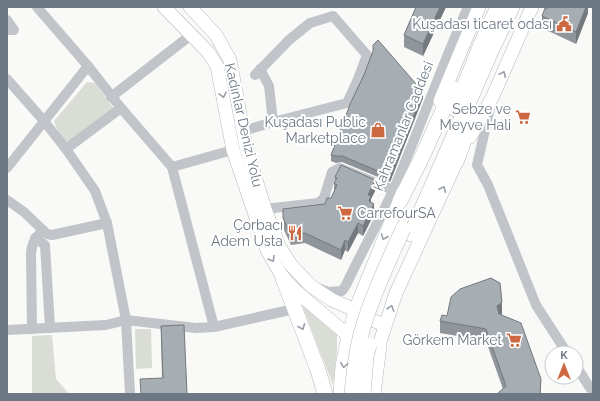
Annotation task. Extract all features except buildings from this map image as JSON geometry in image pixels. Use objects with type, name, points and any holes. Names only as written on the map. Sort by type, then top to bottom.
[{"type":"highway","points":[[396,196],[421,159],[489,7]]},
{"type":"highway","points":[[369,393],[366,357],[385,292],[482,42],[498,7]]},
{"type":"highway","points":[[345,392],[354,370],[363,324],[377,288],[407,232],[512,7]]},
{"type":"highway","points":[[456,162],[478,104],[522,7]]},
{"type":"highway","points":[[283,278],[318,370],[325,394]]},
{"type":"highway","points":[[345,392],[348,336]]},
{"type":"highway","points":[[369,393],[379,346]]},
{"type":"highway","points":[[345,392],[350,380],[356,379],[367,382],[369,393]]},
{"type":"main road","name":"Kadınlar Denizi Yolu","points":[[164,7],[208,52],[216,66],[233,150],[267,250],[283,278],[298,293],[356,342],[372,347],[379,346]]},
{"type":"main road","points":[[172,7],[210,49],[216,66]]},
{"type":"main road","points":[[181,7],[230,60]]},
{"type":"main road","name":"Kadınlar Denizi Yolu","points":[[190,7],[216,35],[230,60],[246,147],[265,209],[279,246],[292,265],[312,286],[332,300],[355,310],[369,319],[385,325]]},
{"type":"main road","points":[[348,336],[355,310],[396,196],[479,7]]},
{"type":"main road","points":[[379,346],[396,293],[456,162],[492,98],[532,7]]},
{"type":"main road","points":[[327,297],[345,301],[354,300],[364,288]]},
{"type":"street","points":[[37,7],[88,66],[120,108],[172,167],[214,327]]},
{"type":"street","name":"Kahramanlar Caddesi","points":[[312,286],[328,292],[342,291],[396,196],[434,89],[468,7]]},
{"type":"street","points":[[243,131],[347,103],[367,55],[333,16],[310,23],[289,40],[257,72],[269,86],[272,122]]},
{"type":"street","points":[[7,20],[14,30],[7,30]]},
{"type":"street","points":[[112,97],[191,35]]},
{"type":"street","points":[[7,168],[88,66]]},
{"type":"street","points":[[7,80],[44,121],[96,191],[107,223],[126,320],[130,394]]},
{"type":"street","points":[[492,98],[490,114],[477,165],[488,185],[536,305],[562,345]]},
{"type":"street","points":[[66,149],[120,108]]},
{"type":"street","points":[[172,167],[246,147]]},
{"type":"street","points":[[265,209],[318,203],[324,198],[332,172],[340,168],[396,196]]},
{"type":"street","points":[[7,200],[24,212],[47,234],[52,235],[107,223]]},
{"type":"street","points":[[32,329],[32,244],[35,238],[43,230]]},
{"type":"street","points":[[35,238],[45,245],[50,328]]},
{"type":"street","points":[[7,330],[106,325],[126,320],[196,328],[214,327],[294,309]]},
{"type":"street","points":[[584,381],[589,391]]},
{"type":"shaded area","points":[[87,82],[95,83],[114,109],[71,142],[64,141],[54,121]]},
{"type":"shaded area","points":[[302,305],[337,335],[337,351],[333,385]]},
{"type":"shaded area","points":[[135,329],[151,329],[152,368],[136,369]]},
{"type":"shaded area","points":[[52,335],[56,379],[69,394],[32,394],[32,336]]},
{"type":"place","name":"Kuşadası ticaret odası","points":[[564,24]]},
{"type":"place","name":"Sebze ve Meyve Hali","points":[[523,117]]},
{"type":"place","name":"Kuşadası Public Marketplace","points":[[378,130]]},
{"type":"place","name":"CarrefourSA","points":[[345,213]]},
{"type":"place","name":"Çorbacı Adem Usta","points":[[295,233]]},
{"type":"place","name":"Görkem Market","points":[[514,340]]}]
